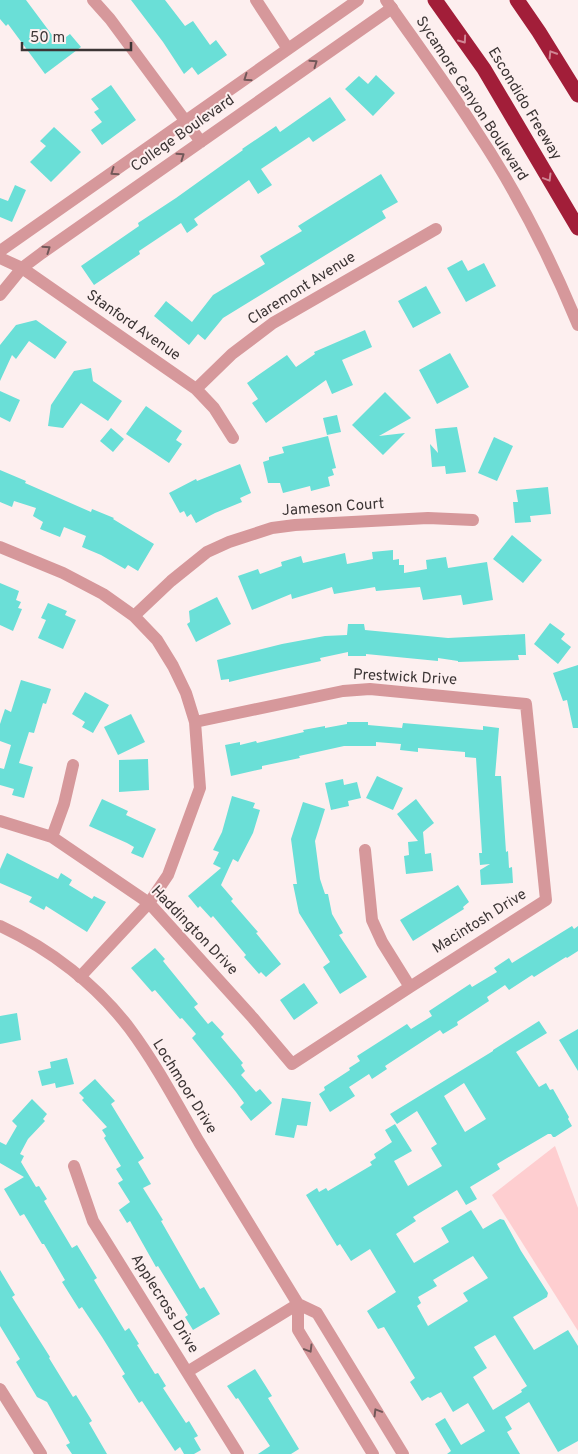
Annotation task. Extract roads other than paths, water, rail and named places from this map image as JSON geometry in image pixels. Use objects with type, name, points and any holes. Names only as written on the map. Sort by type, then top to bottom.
[{"type":"highway","name":"Escondido Freeway","points":[[435,0],[484,69],[578,228]]},
{"type":"highway","points":[[517,0],[578,95]]},
{"type":"street","points":[[93,0],[110,19],[201,142]]},
{"type":"street","points":[[256,0],[288,49]]},
{"type":"street","name":"College Boulevard","points":[[0,251],[358,0]]},
{"type":"street","name":"College Boulevard","points":[[0,295],[22,268],[201,142],[389,4]]},
{"type":"street","name":"Sycamore Canyon Boulevard","points":[[389,4],[476,130],[508,184],[550,262],[578,325]]},
{"type":"street","name":"Claremont Avenue","points":[[196,389],[232,354],[273,323],[436,229]]},
{"type":"street","name":"Stanford Avenue","points":[[0,258],[22,268],[196,389],[214,408],[233,438]]},
{"type":"street","name":"Jameson Court","points":[[134,616],[171,581],[207,552],[272,528],[295,524],[428,518],[473,520]]},
{"type":"street","points":[[0,547],[63,573],[103,594],[134,616],[157,640],[174,666],[195,722],[200,788],[168,875],[149,902],[80,977]]},
{"type":"street","name":"Prestwick Drive","points":[[195,722],[343,691],[370,689],[526,704]]},
{"type":"street","name":"Macintosh Drive","points":[[292,1064],[410,986],[546,900],[526,704]]},
{"type":"street","points":[[52,837],[64,804],[74,765]]},
{"type":"street","name":"Haddington Drive","points":[[0,821],[52,837],[149,902],[292,1064]]},
{"type":"street","points":[[365,850],[372,920],[382,942],[410,986]]},
{"type":"street","name":"Lochmoor Drive","points":[[0,926],[31,942],[80,977],[106,1002],[129,1029],[159,1074],[298,1304],[317,1313],[403,1454]]},
{"type":"street","name":"Applecross Drive","points":[[74,1166],[93,1221],[238,1454]]},
{"type":"street","points":[[187,1372],[298,1304]]},
{"type":"street","points":[[298,1304],[298,1330],[373,1454]]},
{"type":"street","points":[[0,1389],[41,1454]]}]
